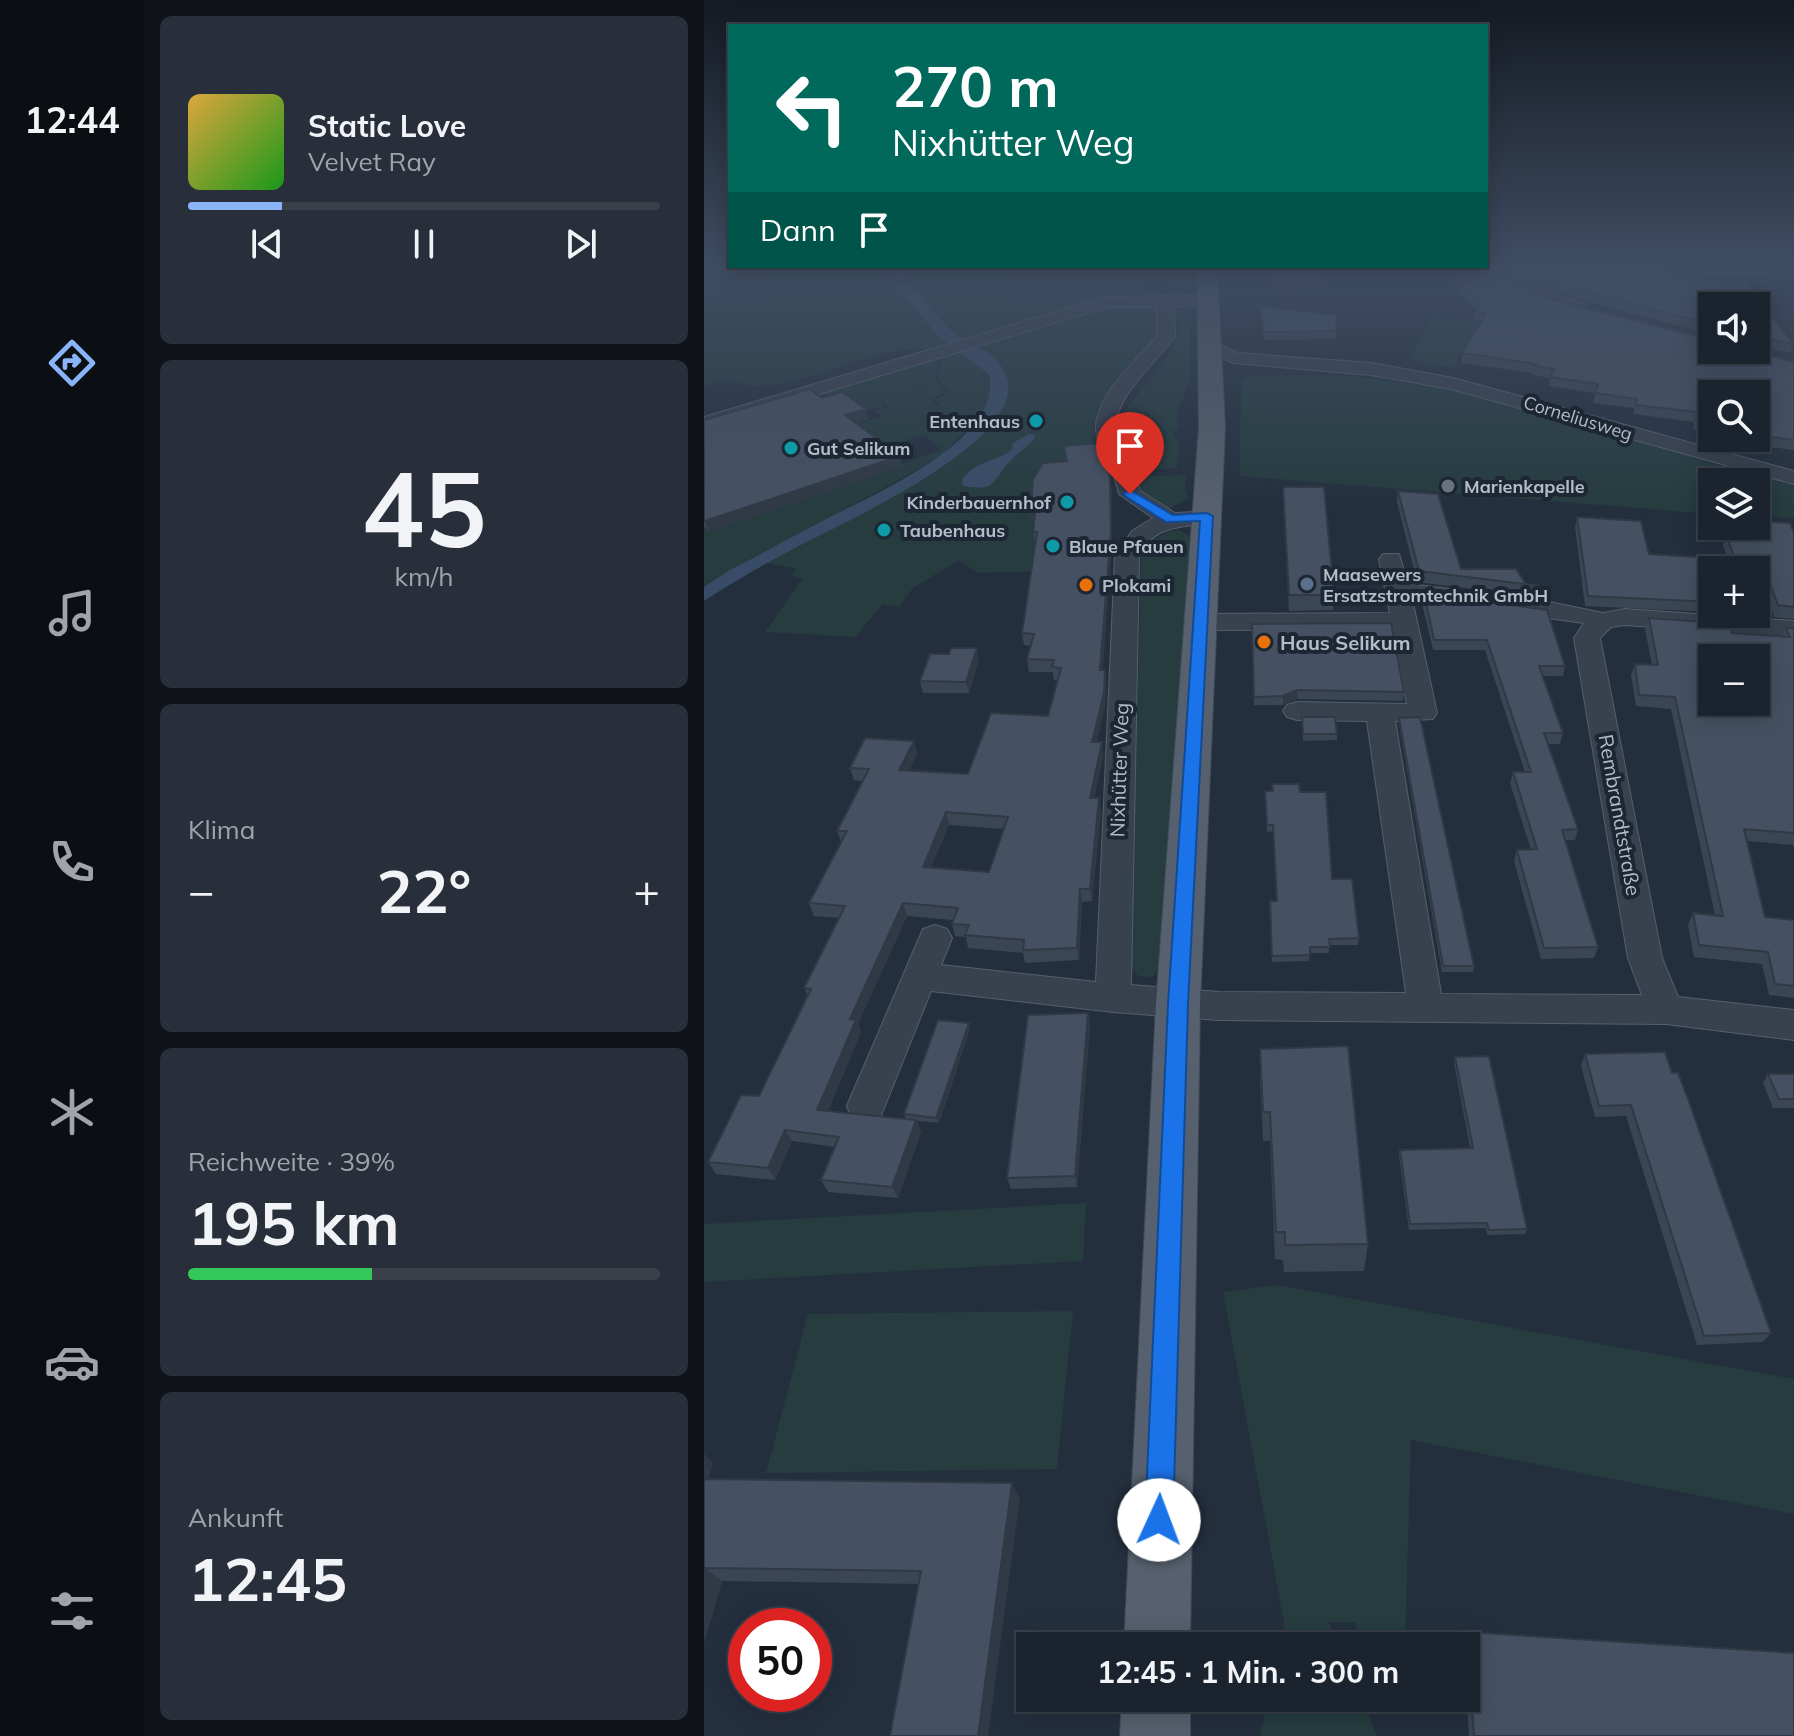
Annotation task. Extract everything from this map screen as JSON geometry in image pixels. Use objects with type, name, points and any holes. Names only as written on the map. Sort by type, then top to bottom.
[{"type":"main road","points":[[1157,1632],[1178,1004],[1200,622],[1188,518],[1210,345]]},
{"type":"main road","points":[[1155,1736],[1156,1712]]},
{"type":"street","points":[[704,423],[962,345]]},
{"type":"street","name":"Nixhütter Weg","points":[[1113,998],[1127,557],[1132,543],[1124,534],[1125,506],[1130,494],[1126,472],[1110,446],[1104,415],[1161,345]]},
{"type":"street","name":"Corneliusweg","points":[[1210,361],[1234,358],[1395,373],[1495,393],[1735,465],[1794,478]]},
{"type":"street","name":"Corneliusweg","points":[[1210,361],[1312,366]]},
{"type":"street","points":[[1130,494],[1188,518]]},
{"type":"street","points":[[1132,543],[1140,533],[1188,518]]},
{"type":"street","points":[[1297,711],[1423,713],[1391,559]]},
{"type":"street","points":[[1397,590],[1540,608],[1585,615],[1601,621],[1625,617],[1794,629]]},
{"type":"street","points":[[1200,622],[1404,621]]},
{"type":"street","name":"Rembrandtstraße","points":[[1601,621],[1591,629],[1587,638],[1645,958],[1666,1010]]},
{"type":"street","points":[[1380,712],[1426,1009]]},
{"type":"street","points":[[866,1106],[935,938]]},
{"type":"street","points":[[918,976],[1178,1004],[1666,1010],[1794,1025]]},
{"type":"green space","points":[[704,345],[1153,345],[1096,410],[1094,426],[1112,490],[1105,569],[978,573],[959,560],[913,588],[899,607],[883,604],[855,637],[765,632],[803,578],[792,576],[796,568],[766,563],[895,495],[1004,405],[1006,375],[971,358],[989,374],[992,387],[984,411],[940,457],[704,587],[704,527],[710,532],[941,450],[924,434],[882,449],[857,425],[881,416],[874,411],[888,407],[895,412],[872,392],[885,406],[851,409],[820,391],[938,355],[935,379],[947,392],[932,399],[912,384],[946,412],[935,400],[950,392],[938,378],[942,355],[939,349],[889,352],[786,382],[745,385],[727,379],[704,386]]},
{"type":"green space","points":[[1174,345],[1190,345],[1190,380],[1178,410],[1178,430],[1173,431],[1173,437],[1179,439],[1177,468],[1140,470],[1135,468],[1120,434],[1123,413]]},
{"type":"green space","points":[[1417,345],[1466,345],[1453,368],[1411,360]]},
{"type":"green space","points":[[1260,375],[1349,376],[1438,387],[1510,401],[1725,468],[1698,468],[1698,513],[1240,476],[1241,379]]},
{"type":"green space","points":[[1186,475],[1185,489],[1189,498],[1168,509],[1142,496],[1140,476]]},
{"type":"green space","points":[[1770,479],[1794,484],[1794,518],[1770,517]]},
{"type":"green space","points":[[1179,530],[1193,538],[1161,967],[1152,977],[1138,976],[1131,967],[1141,557],[1156,538]]},
{"type":"green space","points":[[1086,1203],[1083,1261],[704,1282],[704,1224]]},
{"type":"green space","points":[[1277,1285],[1794,1379],[1794,1514],[1411,1440],[1405,1632],[1358,1632],[1354,1622],[1329,1622],[1333,1632],[1283,1632],[1284,1622],[1223,1292]]},
{"type":"green space","points":[[1073,1311],[1057,1469],[766,1473],[808,1314]]},
{"type":"green space","points":[[1266,1712],[1367,1712],[1377,1736],[1260,1736]]},
{"type":"water","points":[[950,345],[974,345],[1001,365],[1005,373],[1007,398],[992,424],[965,450],[930,475],[704,601],[704,587],[730,570],[907,477],[958,441],[977,420],[988,397],[989,374]]},
{"type":"water","points":[[1029,434],[1035,435],[1033,441],[1011,460],[989,486],[963,486],[962,480],[972,469],[1012,450],[1013,443]]},
{"type":"building","points":[[1467,345],[1698,345],[1698,364],[1770,364],[1770,355],[1794,362],[1794,440],[1770,437],[1770,380],[1698,380],[1698,420],[1696,412],[1636,405],[1637,399],[1595,393],[1598,384],[1550,377],[1554,369],[1462,353]]},
{"type":"building","name":"Gut Selikum","points":[[810,389],[822,398],[842,392],[866,409],[845,415],[900,456],[705,521],[704,420]]},
{"type":"building","points":[[1100,443],[1110,476],[1111,531],[1100,670],[1105,670],[1104,693],[1092,742],[1102,742],[1090,798],[1099,798],[1090,889],[1080,889],[1077,948],[1023,950],[1024,940],[965,935],[969,925],[952,924],[958,908],[903,903],[850,1019],[856,1020],[817,1110],[916,1120],[892,1187],[821,1180],[839,1137],[785,1130],[768,1168],[708,1162],[741,1095],[759,1096],[811,989],[804,988],[845,906],[809,903],[847,831],[837,831],[869,769],[850,768],[865,738],[914,741],[899,770],[968,774],[991,713],[1048,716],[1061,668],[1052,667],[1054,660],[1027,659],[1034,634],[1022,633],[1037,532],[1033,532],[1035,513],[1030,513],[1033,479],[1043,463],[1067,461],[1064,446]],"holes":[[[946,812],[1008,817],[989,872],[923,867]]]},
{"type":"building","points":[[1283,487],[1324,487],[1334,595],[1289,595]]},
{"type":"building","points":[[1398,491],[1438,494],[1461,569],[1516,569],[1526,584],[1540,586],[1419,571]]},
{"type":"building","points":[[1577,517],[1641,521],[1649,554],[1698,557],[1698,601],[1588,596]]},
{"type":"building","points":[[1770,522],[1790,523],[1794,533],[1794,607],[1778,605],[1770,584],[1770,556],[1734,556],[1728,540],[1770,540]]},
{"type":"building","points":[[1424,593],[1547,610],[1565,666],[1539,666],[1563,733],[1544,733],[1578,829],[1562,830],[1598,947],[1544,948],[1517,850],[1537,849],[1513,772],[1531,772],[1487,640],[1434,640]]},
{"type":"building","points":[[1649,618],[1698,622],[1698,628],[1731,628],[1732,633],[1790,637],[1786,628],[1794,628],[1794,833],[1744,829],[1765,917],[1794,920],[1794,986],[1775,984],[1768,952],[1699,945],[1693,913],[1723,916],[1675,697],[1639,695],[1635,664],[1658,665]]},
{"type":"building","points":[[1391,623],[1404,692],[1297,690],[1283,696],[1254,697],[1252,624]]},
{"type":"building","points":[[951,648],[977,648],[966,682],[920,681],[930,654],[949,654]]},
{"type":"building","points":[[1302,717],[1335,717],[1337,734],[1303,734]]},
{"type":"building","points":[[1420,717],[1474,966],[1443,966],[1399,718]]},
{"type":"building","points":[[1272,784],[1299,784],[1300,792],[1326,792],[1332,879],[1352,879],[1359,938],[1329,939],[1330,947],[1310,947],[1310,955],[1272,956],[1270,901],[1277,901],[1273,825],[1267,825],[1265,791],[1273,791]]},
{"type":"building","points":[[1088,1013],[1075,1176],[1007,1178],[1028,1015]]},
{"type":"building","points":[[938,1020],[969,1023],[936,1118],[904,1114]]},
{"type":"building","points":[[1348,1046],[1368,1244],[1285,1245],[1285,1232],[1276,1232],[1270,1112],[1263,1112],[1260,1049]]},
{"type":"building","points":[[1665,1052],[1672,1073],[1678,1073],[1688,1099],[1771,1333],[1704,1336],[1631,1105],[1599,1106],[1585,1054]]},
{"type":"building","points":[[1489,1056],[1527,1229],[1489,1230],[1487,1223],[1410,1224],[1400,1150],[1473,1148],[1455,1057]]},
{"type":"building","points":[[1768,1074],[1794,1074],[1794,1099],[1779,1099]]},
{"type":"building","points":[[704,1479],[1012,1483],[978,1736],[890,1736],[921,1571],[704,1568]]},
{"type":"building","points":[[1480,1633],[1794,1653],[1794,1736],[1474,1736],[1472,1712],[1480,1712]]},
{"type":"place","name":"Entenhaus","points":[[1036,421]]},
{"type":"place","name":"Gut Selikum","points":[[791,448]]},
{"type":"place","name":"Marienkapelle","points":[[1448,486]]},
{"type":"place","name":"Kinderbauernhof","points":[[1067,502]]},
{"type":"place","name":"Taubenhaus","points":[[884,530]]},
{"type":"place","name":"Blaue Pfauen","points":[[1053,546]]},
{"type":"place","name":"Maasewers Ersatzstromtechnik GmbH","points":[[1307,584]]},
{"type":"place","name":"Plokami","points":[[1086,585]]},
{"type":"place","name":"Haus Selikum","points":[[1264,642]]},
{"type":"route","points":[[1130,494],[1170,519],[1207,516],[1178,1004],[1159,1520]]}]
